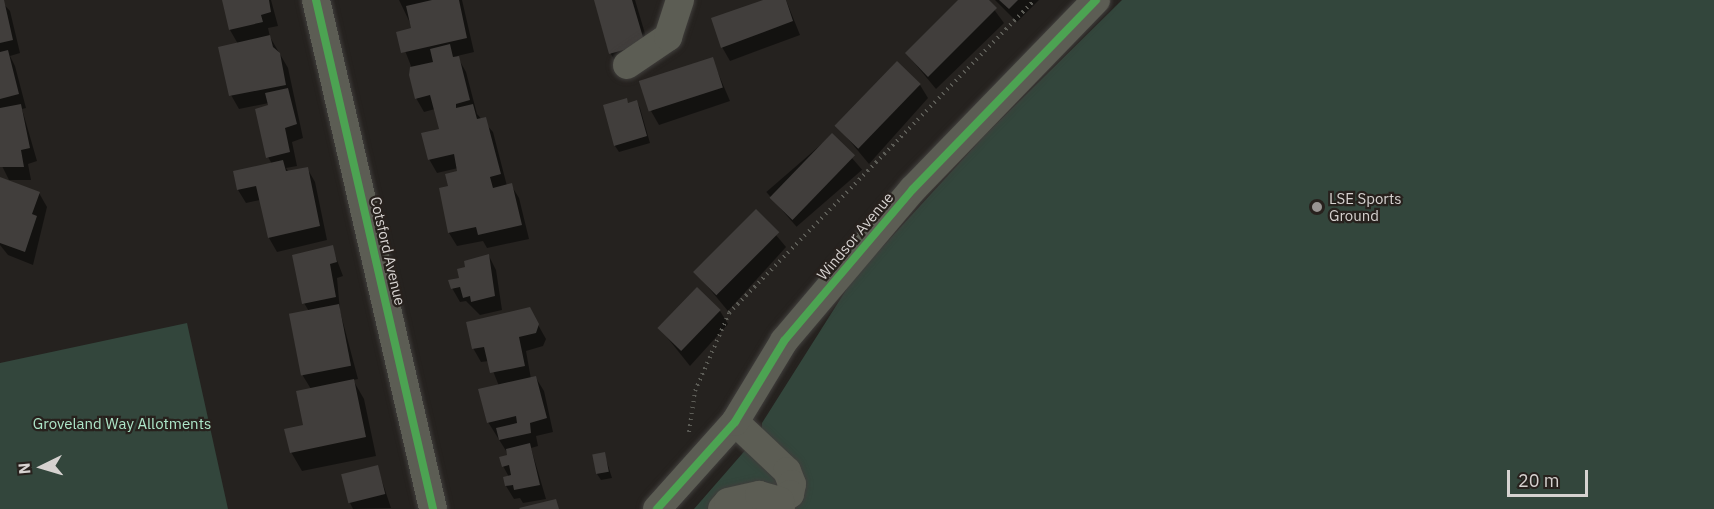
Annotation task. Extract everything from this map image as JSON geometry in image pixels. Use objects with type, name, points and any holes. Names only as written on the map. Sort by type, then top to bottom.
[{"type":"street","name":"Cotsford Avenue","points":[[316,0],[433,509]]},
{"type":"street","points":[[627,65],[668,37],[680,0]]},
{"type":"street","name":"Windsor Avenue","points":[[657,509],[735,422],[784,341],[913,189],[1096,0]]},
{"type":"street","points":[[722,509],[728,502],[759,495],[780,505],[790,494],[792,484],[787,471],[735,422]]},
{"type":"path","points":[[689,474],[686,449],[695,392],[729,313],[1034,0]]},
{"type":"green space","name":"LSE Sports Ground","points":[[1122,0],[1714,0],[1714,509],[694,509],[762,431],[762,423],[853,279],[985,135]]},
{"type":"green space","name":"Groveland Way Allotments","points":[[187,323],[228,509],[0,509],[0,363]]},
{"type":"building","points":[[0,0],[4,0],[13,40],[0,43]]},
{"type":"building","points":[[222,0],[269,0],[271,12],[261,15],[263,22],[229,30]]},
{"type":"building","points":[[432,0],[459,0],[467,38],[401,53],[396,32],[411,28],[406,6]]},
{"type":"building","points":[[594,0],[632,0],[645,44],[609,54]]},
{"type":"building","points":[[763,0],[786,0],[793,21],[721,48],[711,18]]},
{"type":"building","points":[[958,0],[989,0],[997,8],[928,77],[905,53]]},
{"type":"building","points":[[999,0],[1018,0],[1009,9]]},
{"type":"building","points":[[270,35],[273,47],[280,53],[286,85],[229,96],[218,47]]},
{"type":"building","points":[[450,44],[453,57],[459,56],[470,100],[456,104],[456,108],[473,104],[477,119],[486,117],[501,174],[490,177],[493,188],[512,183],[522,225],[478,235],[476,227],[448,233],[439,188],[448,186],[445,174],[457,171],[454,154],[428,160],[421,133],[439,129],[430,95],[415,99],[409,75],[410,67],[433,62],[430,49]]},
{"type":"building","points":[[8,50],[19,94],[0,99],[0,52]]},
{"type":"building","points":[[713,57],[723,87],[649,112],[639,81]]},
{"type":"building","points":[[897,61],[921,84],[858,149],[834,126]]},
{"type":"building","points":[[288,88],[297,124],[285,128],[290,152],[266,158],[255,109],[268,105],[265,93]]},
{"type":"building","points":[[627,98],[628,103],[637,100],[647,136],[614,146],[603,105]]},
{"type":"building","points":[[21,104],[30,148],[21,150],[24,167],[0,167],[0,108]]},
{"type":"building","points":[[832,133],[855,155],[792,220],[769,198]]},
{"type":"building","points":[[283,160],[286,171],[308,167],[320,226],[268,238],[256,186],[237,190],[233,171]]},
{"type":"building","points":[[0,177],[40,192],[32,214],[37,216],[25,252],[0,243]]},
{"type":"building","points":[[756,209],[779,232],[716,295],[693,272]]},
{"type":"building","points":[[333,245],[337,262],[330,264],[336,297],[302,304],[292,255]]},
{"type":"building","points":[[489,254],[495,296],[471,302],[470,296],[463,298],[460,287],[451,289],[448,280],[459,278],[457,269],[465,267],[464,261]]},
{"type":"building","points":[[697,287],[721,310],[681,351],[657,328]]},
{"type":"building","points":[[339,304],[351,366],[301,376],[289,314]]},
{"type":"building","points":[[530,307],[539,324],[536,333],[519,337],[525,366],[490,373],[484,347],[472,349],[466,322]]},
{"type":"building","points":[[536,376],[547,418],[530,423],[531,433],[499,440],[496,428],[517,423],[516,416],[487,423],[478,389]]},
{"type":"building","points":[[354,379],[366,437],[290,453],[284,429],[303,425],[296,391]]},
{"type":"building","points":[[530,443],[540,485],[514,490],[513,485],[505,486],[503,477],[511,475],[509,465],[502,467],[499,457],[507,455],[506,449]]},
{"type":"building","points":[[605,452],[609,472],[596,474],[592,454]]},
{"type":"building","points":[[378,465],[385,494],[348,503],[341,474]]},
{"type":"building","points":[[556,499],[559,509],[519,508]]},
{"type":"cycle path","points":[[316,0],[433,509]]},
{"type":"cycle path","points":[[657,509],[735,422],[784,341],[913,189],[1096,0]]},
{"type":"place","name":"LSE Sports Ground","points":[[1317,207]]}]
